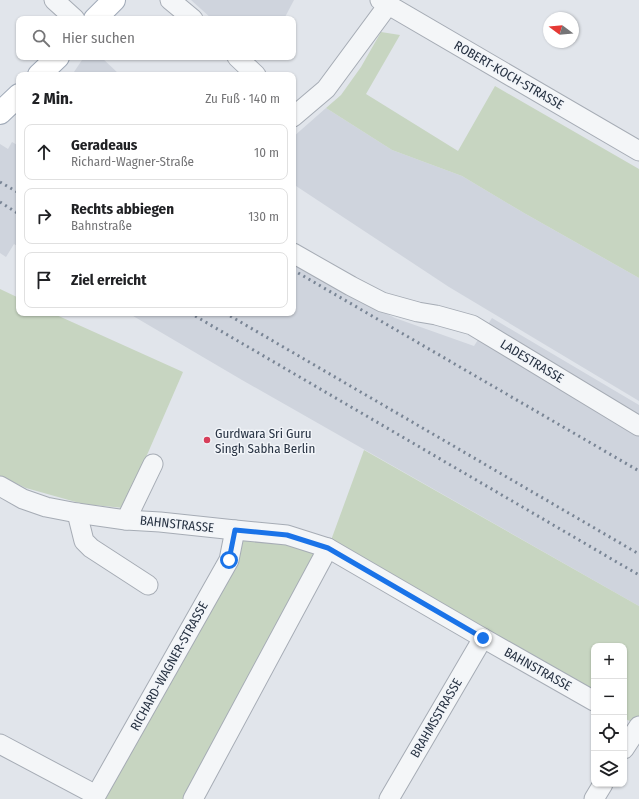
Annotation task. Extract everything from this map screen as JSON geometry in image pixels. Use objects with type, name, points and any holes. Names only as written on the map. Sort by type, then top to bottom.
[{"type":"main road","points":[[98,16],[114,0]]},
{"type":"main road","points":[[42,72],[55,60]]},
{"type":"main road","points":[[0,113],[16,97]]},
{"type":"street","points":[[54,0],[71,16]]},
{"type":"street","points":[[170,0],[189,16]]},
{"type":"street","points":[[296,113],[326,89],[384,2]]},
{"type":"street","name":"ROBERT-KOCH-STRASSE","points":[[384,2],[639,151]]},
{"type":"street","points":[[240,60],[253,72]]},
{"type":"street","name":"LADESTRASSE","points":[[296,254],[351,286],[382,302],[472,325],[639,426]]},
{"type":"street","points":[[126,520],[153,464]]},
{"type":"street","name":"BAHNSTRASSE","points":[[0,486],[23,499],[46,507],[77,513],[126,520],[164,522],[287,535],[328,548],[591,699]]},
{"type":"street","points":[[77,513],[84,541],[91,548],[148,585]]},
{"type":"street","name":"RICHARD-WAGNER-STRASSE","points":[[95,797],[229,560],[235,530]]},
{"type":"street","points":[[193,799],[328,548]]},
{"type":"street","name":"BRAHMSSTRASSE","points":[[389,799],[483,638]]},
{"type":"street","points":[[627,720],[639,726],[627,744]]},
{"type":"street","points":[[0,744],[95,797]]},
{"type":"street","points":[[594,799],[601,787]]},
{"type":"shaded area","points":[[191,0],[294,0],[286,16],[209,16]]},
{"type":"shaded area","points":[[82,60],[104,60],[117,72],[74,72]]},
{"type":"shaded area","points":[[326,108],[392,150],[462,176],[639,278],[639,401],[449,287],[296,186],[296,134]]},
{"type":"shaded area","points":[[12,142],[16,144],[16,245],[14,244],[6,257],[0,253],[0,144],[8,149]]},
{"type":"shaded area","points":[[296,264],[328,284],[395,318],[474,346],[492,318],[639,405],[639,606],[242,380],[133,316],[296,316]]},
{"type":"green space","points":[[381,32],[400,35],[366,94],[458,151],[495,86],[639,169],[639,278],[462,176],[392,150],[326,108],[341,95],[361,67]]},
{"type":"green space","points":[[0,289],[16,297],[16,316],[59,316],[183,372],[124,508],[83,504],[26,488],[0,476]]},
{"type":"green space","points":[[364,450],[639,606],[639,726],[627,720],[627,643],[591,643],[591,699],[330,543]]},
{"type":"green space","points":[[235,530],[328,548],[193,799],[94,799]]},
{"type":"railway","points":[[0,182],[16,191]]},
{"type":"railway","points":[[0,202],[16,212]]},
{"type":"railway","points":[[296,272],[639,471]]},
{"type":"railway","points":[[195,316],[639,575]]},
{"type":"railway","points":[[230,316],[639,554]]},
{"type":"place","name":"Gurdwara Sri Guru Singh Sabha Berlin","points":[[207,440]]},
{"type":"route","points":[[229,560],[235,530],[287,535],[328,548],[483,638]]}]
